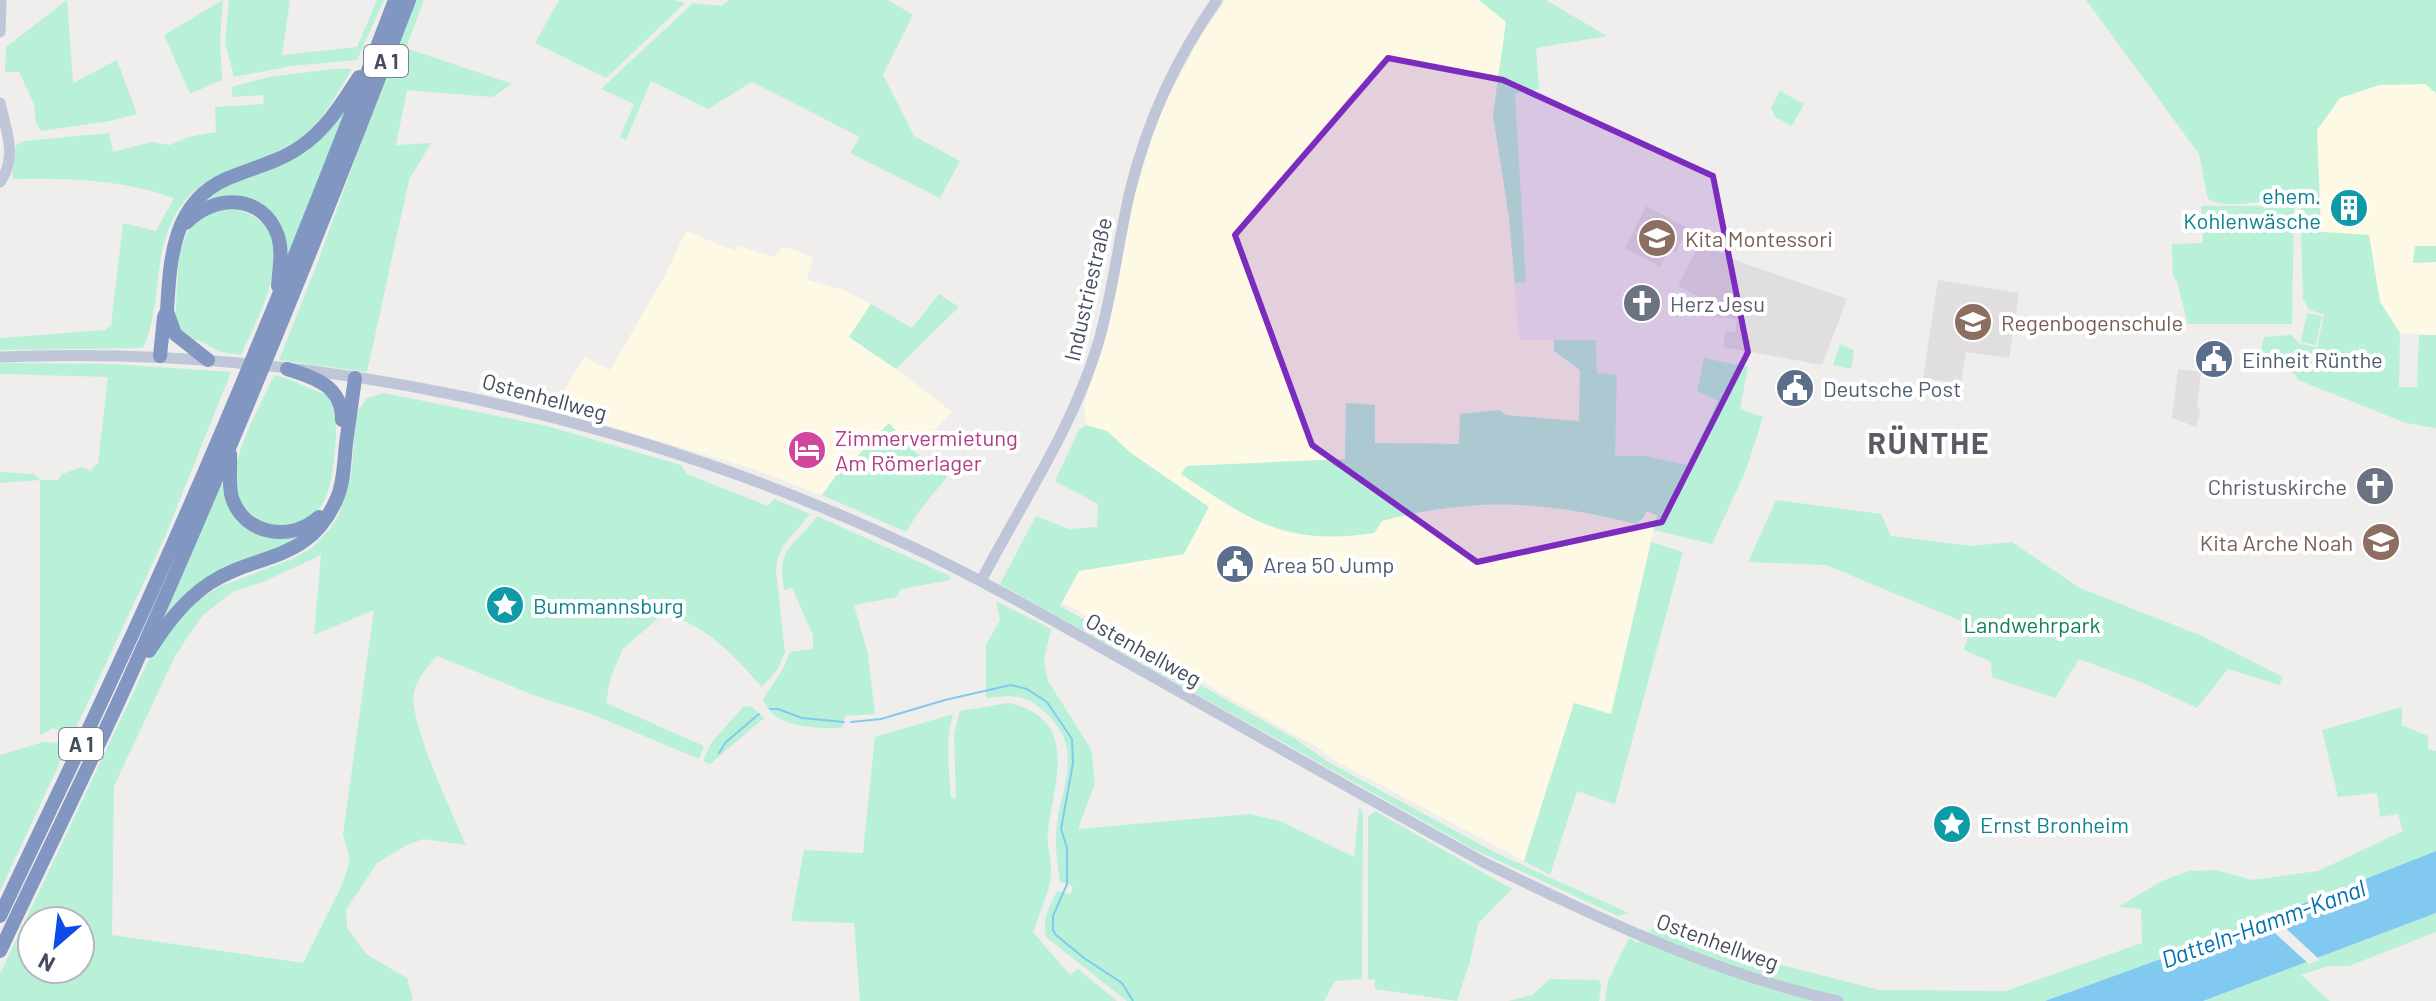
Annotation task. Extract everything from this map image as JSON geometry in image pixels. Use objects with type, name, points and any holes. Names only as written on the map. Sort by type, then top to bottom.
[{"type":"highway","name":"A 1","points":[[0,916],[140,617],[278,299],[395,0]]},
{"type":"highway","name":"A 1","points":[[0,951],[126,684],[229,449],[310,256],[409,0]]},
{"type":"highway","points":[[166,356],[171,329],[167,311],[172,252],[188,210],[207,191],[223,181],[281,158],[308,142],[334,115],[373,57]]},
{"type":"highway","points":[[178,232],[195,214],[221,202],[241,203],[259,211],[273,226],[281,248],[278,299]]},
{"type":"highway","points":[[166,356],[164,317],[167,311]]},
{"type":"highway","points":[[171,329],[183,343],[208,360]]},
{"type":"highway","points":[[285,369],[327,386],[342,404]]},
{"type":"highway","points":[[229,449],[230,489],[241,514],[258,528],[269,532],[298,531],[318,518],[335,487],[342,404],[352,377]]},
{"type":"highway","points":[[126,684],[177,611],[200,590],[220,577],[286,553],[326,519],[341,486],[352,377]]},
{"type":"main road","points":[[0,32],[1,0]]},
{"type":"main road","name":"Industriestraße","points":[[981,581],[1040,476],[1083,389],[1109,304],[1130,189],[1143,143],[1160,99],[1217,0]]},
{"type":"main road","points":[[0,103],[10,150],[10,162],[0,182]]},
{"type":"main road","name":"Ostenhellweg","points":[[0,357],[166,356],[352,377],[490,401],[690,458],[826,509],[981,581],[1495,868],[1627,929],[1718,965],[1838,1001]]},
{"type":"highlighted area","points":[[1388,58],[1503,80],[1713,176],[1748,352],[1662,522],[1477,562],[1312,445],[1235,235]]},
{"type":"shaded area","points":[[1226,0],[1479,0],[1506,22],[1493,115],[1509,217],[1520,340],[1554,340],[1555,351],[1580,370],[1580,421],[1461,414],[1459,444],[1374,443],[1346,404],[1345,459],[1188,466],[1374,533],[1382,521],[1416,512],[1472,505],[1523,503],[1577,510],[1646,511],[1657,515],[1611,715],[1574,703],[1524,861],[1339,763],[1315,746],[1062,602],[1079,571],[1184,554],[1131,453],[1107,432],[1086,425],[1084,404],[1109,325],[1129,215],[1159,115],[1201,36]]},
{"type":"shaded area","points":[[2426,84],[2436,93],[2436,246],[2415,246],[2414,263],[2436,262],[2436,335],[2400,333],[2380,302],[2369,235],[2321,232],[2318,203],[2317,130],[2340,98],[2379,85]]},
{"type":"shaded area","name":"Kita Montessori","points":[[1646,206],[1688,228],[1676,252],[1669,249],[1660,267],[1625,248]]},
{"type":"shaded area","points":[[686,231],[735,251],[738,246],[775,257],[783,246],[813,257],[807,280],[841,289],[871,304],[849,337],[952,412],[914,451],[888,423],[851,463],[846,461],[822,495],[750,468],[558,411],[560,397],[584,357],[610,370],[662,281]]},
{"type":"shaded area","points":[[1700,242],[1743,263],[1847,299],[1822,365],[1723,347],[1726,331],[1735,332],[1737,320],[1712,316],[1717,306],[1678,286]]},
{"type":"shaded area","name":"Regenbogenschule","points":[[1938,280],[2019,293],[2009,358],[1966,352],[1961,384],[1923,378]]},
{"type":"shaded area","points":[[2178,369],[2201,372],[2197,408],[2201,409],[2196,427],[2172,418]]},
{"type":"green space","points":[[67,0],[73,83],[117,60],[137,114],[41,131],[36,123],[34,104],[19,72],[5,72],[6,47]]},
{"type":"green space","points":[[223,0],[220,39],[222,80],[190,94],[164,35]]},
{"type":"green space","points":[[229,0],[290,0],[282,55],[357,47],[377,0],[384,0],[357,60],[291,66],[234,77],[225,43]]},
{"type":"green space","points":[[413,0],[424,0],[406,48],[512,84],[492,97],[407,90],[396,145],[431,143],[409,180],[367,372],[279,360],[317,264]]},
{"type":"green space","points":[[559,0],[673,0],[685,3],[606,78],[535,43]]},
{"type":"green space","points":[[729,0],[888,0],[913,15],[883,75],[914,136],[960,161],[940,198],[850,153],[860,137],[752,82],[708,109],[651,81],[626,140],[620,137],[634,104],[601,89],[693,3],[722,6]]},
{"type":"green space","points":[[1479,0],[1546,0],[1607,36],[1536,48],[1539,89],[1515,94],[1526,282],[1515,283],[1509,217],[1493,115],[1506,22]]},
{"type":"green space","points":[[2086,0],[2436,0],[2436,93],[2425,84],[2379,85],[2340,98],[2317,130],[2321,232],[2369,235],[2380,302],[2400,333],[2399,387],[2417,387],[2419,335],[2436,335],[2436,428],[2406,423],[2298,380],[2295,374],[2259,358],[2264,337],[2291,335],[2300,344],[2317,347],[2324,314],[2309,310],[2303,299],[2300,198],[2290,195],[2281,197],[2288,198],[2288,206],[2294,206],[2292,324],[2188,324],[2173,276],[2172,244],[2203,243],[2201,206],[2275,206],[2276,199],[2233,204],[2208,199],[2199,154]]},
{"type":"green space","points":[[352,69],[311,130],[262,159],[204,183],[184,202],[166,236],[154,311],[143,348],[0,350],[0,338],[105,330],[111,325],[123,223],[156,231],[174,198],[134,187],[94,181],[12,179],[16,145],[24,141],[109,133],[113,152],[152,142],[170,145],[188,137],[216,132],[215,107],[264,104],[263,95],[233,97],[231,87],[269,77]]},
{"type":"green space","points":[[1780,91],[1804,104],[1792,126],[1775,117],[1771,108]]},
{"type":"green space","points":[[351,97],[284,265],[283,249],[257,207],[192,208],[204,196],[276,163]]},
{"type":"green space","points":[[227,207],[253,216],[268,230],[274,248],[274,268],[268,291],[241,355],[221,352],[198,340],[185,340],[175,323],[179,253],[189,229],[197,219]]},
{"type":"green space","points":[[2415,246],[2436,246],[2436,262],[2413,263]]},
{"type":"green space","points":[[939,294],[959,307],[896,369],[849,337],[871,304],[912,328]]},
{"type":"green space","points":[[2307,313],[2322,316],[2316,345],[2301,342]]},
{"type":"green space","points":[[1554,340],[1596,340],[1597,373],[1617,375],[1615,456],[1645,456],[1687,465],[1718,401],[1697,391],[1704,358],[1748,367],[1740,409],[1763,417],[1746,470],[1712,544],[1654,530],[1657,515],[1646,511],[1636,524],[1570,510],[1509,504],[1416,513],[1382,521],[1374,533],[1317,536],[1293,533],[1250,517],[1181,474],[1187,466],[1345,459],[1346,403],[1375,405],[1375,443],[1459,444],[1460,414],[1500,410],[1506,415],[1579,421],[1580,370],[1554,351]]},
{"type":"green space","points":[[1840,344],[1854,350],[1851,369],[1833,365]]},
{"type":"green space","points":[[0,363],[115,364],[231,372],[164,539],[0,891],[0,755],[43,742],[63,743],[68,733],[53,728],[40,735],[40,480],[58,480],[62,474],[82,467],[90,471],[98,463],[108,377],[0,374]]},
{"type":"green space","points":[[274,375],[328,394],[335,419],[334,459],[327,495],[308,519],[293,526],[263,522],[250,513],[241,500],[236,484],[236,466],[243,443]]},
{"type":"green space","points":[[384,393],[547,426],[681,465],[687,474],[768,506],[774,499],[810,514],[778,557],[776,569],[785,653],[777,670],[762,687],[707,634],[664,613],[623,649],[611,676],[606,703],[704,746],[699,759],[589,713],[536,696],[437,656],[418,682],[414,705],[424,745],[466,845],[423,839],[407,845],[377,863],[346,910],[347,928],[366,954],[407,978],[413,998],[411,1001],[0,1001],[0,974],[16,940],[16,985],[96,985],[96,905],[33,905],[154,649],[194,603],[219,587],[292,559],[313,547],[330,529],[340,512],[351,476],[357,412],[367,398]],"holes":[[[321,555],[314,635],[374,610],[343,834],[350,859],[343,883],[303,963],[112,935],[114,786],[176,654],[203,615],[234,591],[263,582]]]},
{"type":"green space","points":[[889,423],[914,451],[947,477],[906,532],[822,495],[847,461],[852,462]]},
{"type":"green space","points":[[1086,425],[1107,431],[1131,453],[1209,507],[1184,554],[1079,571],[1060,606],[1294,738],[1330,763],[1496,853],[1629,913],[1618,916],[1473,849],[1000,584],[1036,516],[1069,529],[1097,527],[1098,504],[1055,481],[1079,430]]},
{"type":"green space","points":[[0,472],[34,474],[40,480],[0,483]]},
{"type":"green space","points":[[226,473],[244,520],[305,530],[303,539],[234,567],[155,635]]},
{"type":"green space","name":"Landwehrpark","points":[[1776,500],[1881,514],[1891,536],[1971,546],[2012,542],[2080,588],[2202,636],[2283,677],[2279,685],[2228,669],[2197,708],[2141,682],[2079,659],[2055,698],[1992,677],[1991,662],[1964,650],[1971,625],[1826,565],[1748,562]]},
{"type":"green space","points":[[817,516],[950,576],[950,580],[901,589],[897,597],[854,605],[868,654],[875,714],[845,716],[842,728],[796,725],[776,716],[763,699],[790,652],[813,649],[813,635],[792,588],[784,590],[782,575],[789,548]]},
{"type":"green space","points":[[1651,542],[1683,552],[1615,804],[1577,791],[1550,875],[1524,861],[1574,703],[1611,714]]},
{"type":"green space","points":[[996,601],[1051,629],[1044,660],[1048,681],[1091,749],[1095,783],[1078,829],[1250,814],[1280,821],[1354,857],[1359,807],[1363,813],[1362,979],[1335,981],[1324,1001],[1127,1001],[1046,937],[1046,919],[1057,891],[1071,894],[1073,886],[1060,882],[1056,845],[1067,772],[1066,744],[1048,715],[1033,703],[1019,697],[986,698],[986,645],[1000,620]]},
{"type":"green space","points":[[1009,703],[1031,711],[1046,722],[1054,737],[1057,753],[1048,835],[1050,880],[1033,932],[1070,975],[1078,969],[1117,1001],[860,1001],[854,923],[791,921],[804,850],[863,853],[875,737],[953,714],[948,756],[951,798],[956,798],[954,733],[960,711]]},
{"type":"green space","points":[[744,706],[752,707],[764,718],[710,764],[703,761],[711,743]]},
{"type":"green space","points":[[2402,707],[2402,725],[2428,736],[2428,749],[2436,751],[2436,851],[2180,952],[2045,1001],[1605,1001],[1608,981],[1629,938],[1638,943],[1655,926],[1689,941],[1879,990],[2006,991],[2142,943],[2141,909],[2118,907],[2162,881],[2189,871],[2216,870],[2252,880],[2318,871],[2403,831],[2398,814],[2380,817],[2377,793],[2338,797],[2322,730]]},
{"type":"green space","points":[[1375,811],[1512,889],[1478,924],[1457,1001],[1375,989],[1375,980],[1368,979],[1368,817]]},
{"type":"green space","points":[[2436,913],[2436,932],[2349,966],[2328,966],[2301,975],[2330,1001],[2203,1001]]},
{"type":"green space","points":[[1550,979],[1599,980],[1599,1001],[1508,1001],[1532,995]]},
{"type":"water","name":"Datteln-Hamm-Kanal","points":[[2436,851],[2436,913],[2203,1001],[2045,1001],[2180,952]]},
{"type":"pier","points":[[2268,912],[2320,960],[2309,964],[2257,917]]},
{"type":"waterway","points":[[851,722],[881,719],[1011,685],[1027,689],[1047,702],[1072,739],[1073,763],[1061,829],[1067,848],[1067,884],[1053,916],[1053,930],[1084,958],[1122,983],[1133,1001]]},
{"type":"waterway","points":[[770,709],[802,718],[844,722]]},
{"type":"waterway","points":[[719,753],[726,742],[759,714]]},
{"type":"place","name":"ehem. Kohlenwäsche","points":[[2349,208]]},
{"type":"place","name":"Kita Montessori","points":[[1657,238]]},
{"type":"place","name":"Herz Jesu","points":[[1642,303]]},
{"type":"place","name":"Regenbogenschule","points":[[1973,322]]},
{"type":"place","name":"Einheit Rünthe","points":[[2214,359]]},
{"type":"place","name":"Deutsche Post","points":[[1795,388]]},
{"type":"place","name":"Zimmervermietung Am Römerlager","points":[[807,450]]},
{"type":"place","name":"Christuskirche","points":[[2375,486]]},
{"type":"place","name":"Kita Arche Noah","points":[[2381,542]]},
{"type":"place","name":"Area 50 Jump","points":[[1235,564]]},
{"type":"place","name":"Bummannsburg","points":[[505,605]]},
{"type":"place","name":"Ernst Bronheim","points":[[1952,824]]},
{"type":"district","name":"RÜNTHE","points":[[1929,442]]}]
